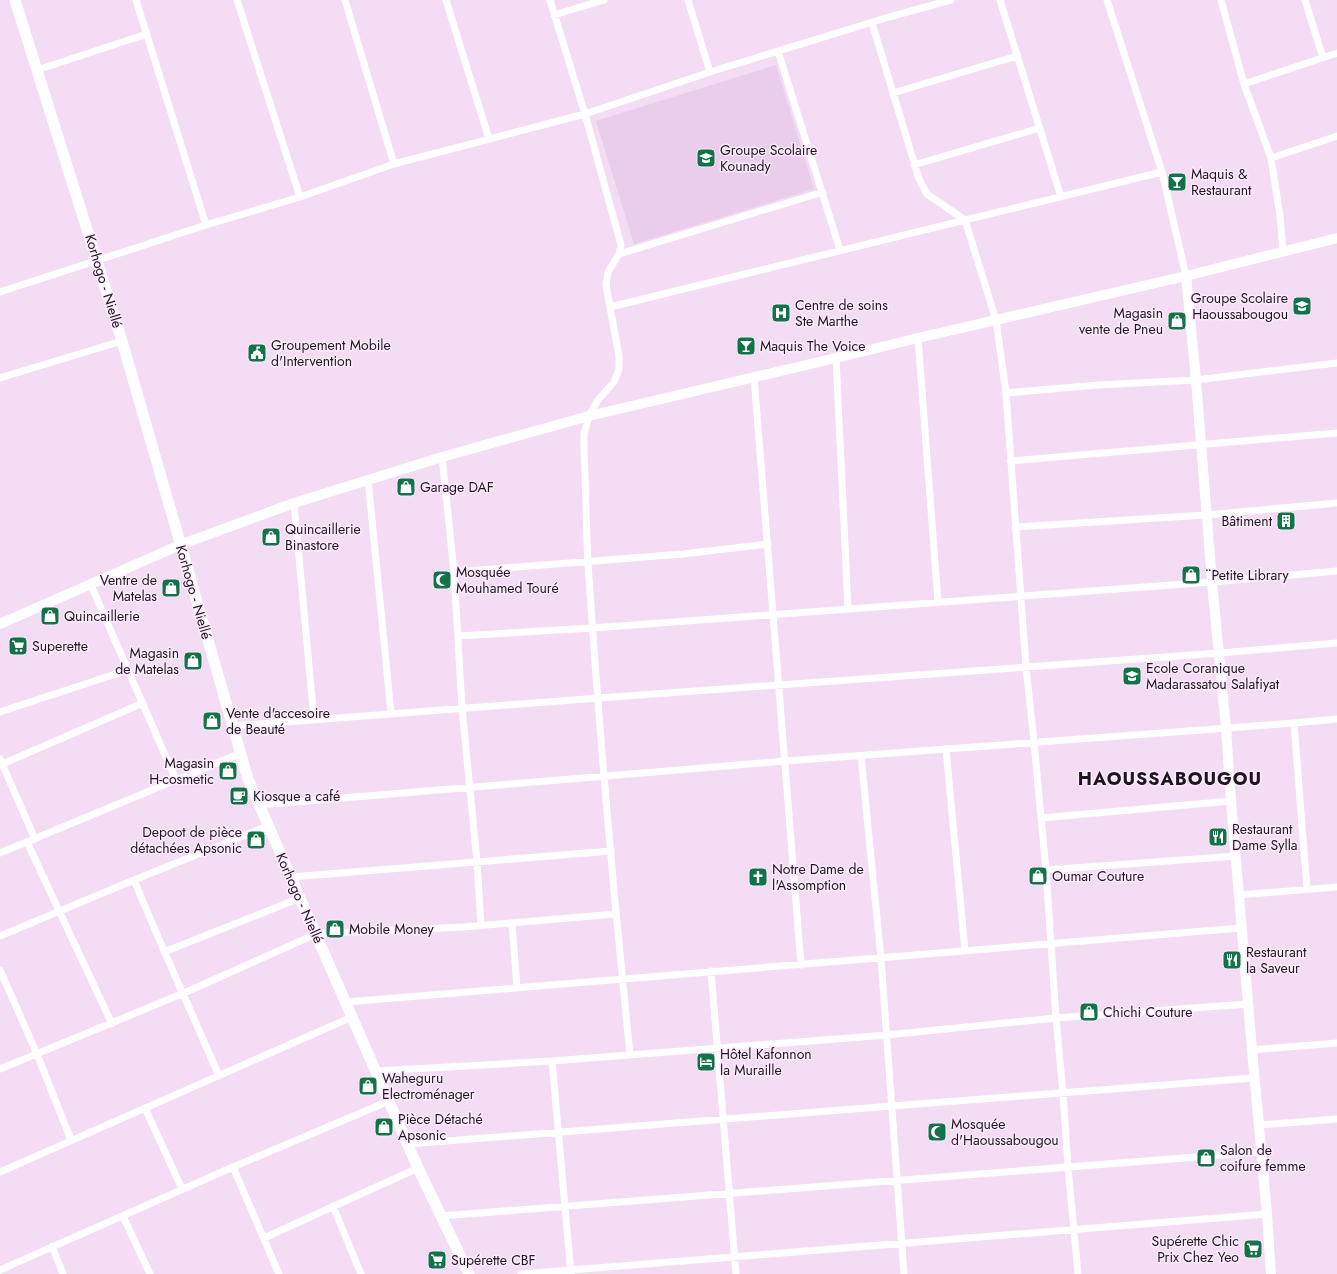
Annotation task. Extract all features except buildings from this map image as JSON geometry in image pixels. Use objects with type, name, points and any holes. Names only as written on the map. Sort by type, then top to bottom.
[{"type":"main road","name":"Korhogo - Niellé","points":[[15,0],[122,341],[248,779],[418,1168],[469,1274]]},
{"type":"street","points":[[136,0],[206,225]]},
{"type":"street","points":[[237,0],[300,197]]},
{"type":"street","points":[[344,0],[394,164]]},
{"type":"street","points":[[446,0],[489,139]]},
{"type":"street","points":[[550,0],[585,114],[621,245],[619,254],[608,272],[606,284],[619,356],[619,370],[614,382],[598,400],[589,416],[584,434],[588,562],[616,914],[630,1054]]},
{"type":"street","points":[[554,15],[604,0]]},
{"type":"street","points":[[688,0],[710,72]]},
{"type":"street","points":[[0,292],[206,225],[300,197],[394,164],[585,114],[710,72],[951,0]]},
{"type":"street","points":[[1000,0],[1061,197]]},
{"type":"street","points":[[1107,0],[1162,172],[1186,276],[1212,582],[1220,653],[1271,1274]]},
{"type":"street","points":[[1221,0],[1244,84],[1271,158],[1284,251]]},
{"type":"street","points":[[1305,0],[1323,58]]},
{"type":"street","points":[[872,23],[919,179],[928,194],[966,220],[996,320],[1006,393],[1026,667],[1046,870],[1056,1018],[1064,1093],[1068,1167],[1078,1274]]},
{"type":"street","points":[[37,70],[147,34]]},
{"type":"street","points":[[778,51],[840,250]]},
{"type":"street","points":[[1244,84],[1337,53]]},
{"type":"street","points":[[893,93],[1017,56]]},
{"type":"street","points":[[914,165],[1040,128]]},
{"type":"street","points":[[1271,158],[1337,136]]},
{"type":"street","points":[[610,307],[1162,172]]},
{"type":"street","points":[[619,254],[823,192]]},
{"type":"street","points":[[0,624],[90,583],[180,545],[294,503],[442,457],[589,416],[1186,276],[1337,238]]},
{"type":"street","points":[[918,338],[938,602]]},
{"type":"street","points":[[0,378],[122,341]]},
{"type":"street","points":[[836,358],[848,608]]},
{"type":"street","points":[[1006,393],[1098,385],[1196,380],[1337,363]]},
{"type":"street","points":[[754,377],[780,685],[801,965]]},
{"type":"street","points":[[1010,461],[1337,433]]},
{"type":"street","points":[[442,457],[454,572],[462,708],[477,862],[481,925]]},
{"type":"street","points":[[368,479],[391,713]]},
{"type":"street","points":[[294,503],[314,720]]},
{"type":"street","points":[[1015,527],[1206,515],[1337,503]]},
{"type":"street","points":[[454,572],[683,554],[768,544]]},
{"type":"street","points":[[458,636],[593,628],[1212,582],[1337,571]]},
{"type":"street","points":[[90,583],[176,780]]},
{"type":"street","points":[[233,726],[391,713],[1220,653],[1337,643]]},
{"type":"street","points":[[0,712],[128,670]]},
{"type":"street","points":[[35,839],[1,763],[142,703]]},
{"type":"street","points":[[259,804],[786,761],[1294,724],[1337,719]]},
{"type":"street","points":[[1294,724],[1308,889]]},
{"type":"street","points":[[946,749],[965,951]]},
{"type":"street","points":[[0,853],[241,753]]},
{"type":"street","points":[[861,756],[881,958],[904,1274]]},
{"type":"street","points":[[1041,818],[1231,801]]},
{"type":"street","points":[[0,936],[268,826]]},
{"type":"street","points":[[27,842],[112,1024]]},
{"type":"street","points":[[291,877],[611,852]]},
{"type":"street","points":[[1046,870],[1236,856]]},
{"type":"street","points":[[134,880],[164,952],[184,993],[218,1076]]},
{"type":"street","points":[[1239,895],[1337,887]]},
{"type":"street","points":[[164,952],[300,898]]},
{"type":"street","points":[[0,1069],[112,1024],[316,934],[512,923],[616,914]]},
{"type":"street","points":[[512,923],[517,988]]},
{"type":"street","points":[[346,1002],[1242,928]]},
{"type":"street","points":[[0,970],[37,1054],[71,1140]]},
{"type":"street","points":[[710,971],[724,1119],[736,1274]]},
{"type":"street","points":[[376,1071],[552,1061],[887,1035],[1056,1018],[1248,1004]]},
{"type":"street","points":[[0,1172],[352,1018]]},
{"type":"street","points":[[1252,1050],[1337,1043]]},
{"type":"street","points":[[552,1061],[560,1132],[571,1272]]},
{"type":"street","points":[[408,1144],[1254,1078]]},
{"type":"street","points":[[0,1270],[182,1189],[389,1101]]},
{"type":"street","points":[[145,1108],[182,1189]]},
{"type":"street","points":[[1259,1125],[1337,1119]]},
{"type":"street","points":[[441,1216],[1261,1152]]},
{"type":"street","points":[[233,1167],[279,1274]]},
{"type":"street","points":[[264,1238],[418,1168]]},
{"type":"street","points":[[333,1206],[361,1274]]},
{"type":"street","points":[[521,1274],[571,1272],[902,1243],[1267,1214]]},
{"type":"street","points":[[123,1216],[150,1274]]},
{"type":"street","points":[[52,1246],[63,1274]]},
{"type":"shaded area","name":"Groupe Scolaire Kounady","points":[[776,65],[814,189],[634,244],[596,121]]},
{"type":"place","name":"Groupe Scolaire Kounady","points":[[706,158]]},
{"type":"place","name":"Maquis & Restaurant","points":[[1177,182]]},
{"type":"place","name":"Groupe Scolaire Haoussabougou","points":[[1302,306]]},
{"type":"place","name":"Centre de soins Ste Marthe","points":[[781,313]]},
{"type":"place","name":"Magasin vente de Pneu","points":[[1177,321]]},
{"type":"place","name":"Maquis The Voice","points":[[746,346]]},
{"type":"place","name":"Groupement Mobile d'Intervention","points":[[257,353]]},
{"type":"place","name":"Garage DAF","points":[[406,487]]},
{"type":"place","name":"Bâtiment","points":[[1286,521]]},
{"type":"place","name":"Quincaillerie Binastore","points":[[271,537]]},
{"type":"place","name":"¨Petite Library","points":[[1191,575]]},
{"type":"place","name":"Mosquée Mouhamed Touré","points":[[442,580]]},
{"type":"place","name":"Ventre de Matelas","points":[[171,588]]},
{"type":"place","name":"Quincaillerie","points":[[50,616]]},
{"type":"place","name":"Superette","points":[[18,646]]},
{"type":"place","name":"Magasin de Matelas","points":[[193,661]]},
{"type":"place","name":"Ecole Coranique Madarassatou Salafiyat","points":[[1132,676]]},
{"type":"place","name":"Vente d'accesoire de Beauté","points":[[212,721]]},
{"type":"place","name":"Magasin H-cosmetic","points":[[228,771]]},
{"type":"place","name":"Kiosque a café","points":[[239,796]]},
{"type":"place","name":"Restaurant Dame Sylla","points":[[1218,837]]},
{"type":"place","name":"Depoot de pièce détachées Apsonic","points":[[256,840]]},
{"type":"place","name":"Oumar Couture","points":[[1038,876]]},
{"type":"place","name":"Notre Dame de l'Assomption","points":[[758,877]]},
{"type":"place","name":"Mobile Money","points":[[335,929]]},
{"type":"place","name":"Restaurant la Saveur","points":[[1232,960]]},
{"type":"place","name":"Chichi Couture","points":[[1089,1012]]},
{"type":"place","name":"Hôtel Kafonnon la Muraille","points":[[706,1062]]},
{"type":"place","name":"Waheguru Electroménager","points":[[368,1086]]},
{"type":"place","name":"Pièce Détaché Apsonic","points":[[384,1127]]},
{"type":"place","name":"Mosquée d'Haoussabougou","points":[[937,1132]]},
{"type":"place","name":"Salon de coifure femme","points":[[1206,1158]]},
{"type":"place","name":"Supérette Chic Prix Chez Yeo","points":[[1253,1249]]},
{"type":"place","name":"Supérette CBF","points":[[437,1260]]},
{"type":"district","name":"HAOUSSABOUGOU","points":[[1170,779]]}]
